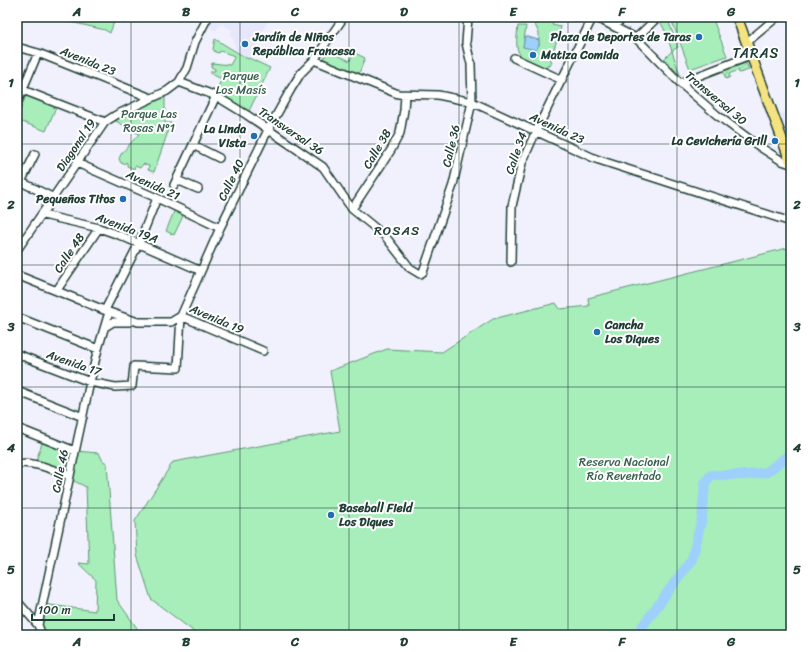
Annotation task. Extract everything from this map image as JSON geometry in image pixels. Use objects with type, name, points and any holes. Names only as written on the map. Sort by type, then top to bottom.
[{"type":"main road","points":[[736,17],[791,163]]},
{"type":"street","points":[[180,82],[187,68],[195,42],[208,17]]},
{"type":"street","name":"Calle 40","points":[[178,368],[181,316],[220,228],[268,130],[291,89],[301,73],[314,60],[344,17]]},
{"type":"street","name":"Calle 36","points":[[420,274],[423,272],[453,185],[472,102],[471,64],[466,43],[468,17]]},
{"type":"street","name":"Transversal 30","points":[[594,17],[636,38],[680,83],[717,114],[760,147],[782,161],[791,163]]},
{"type":"street","name":"Calle 34","points":[[511,262],[512,206],[522,163],[536,130],[594,17]]},
{"type":"street","points":[[614,26],[624,17]]},
{"type":"street","points":[[636,38],[658,17]]},
{"type":"street","points":[[746,43],[777,17]]},
{"type":"street","name":"Avenida 23","points":[[17,47],[38,53],[151,98]]},
{"type":"street","points":[[17,103],[38,53]]},
{"type":"street","points":[[680,83],[750,56]]},
{"type":"street","points":[[514,58],[562,80]]},
{"type":"street","name":"Avenida 23","points":[[314,60],[398,94],[438,95],[472,102],[536,130],[596,159],[791,222]]},
{"type":"street","name":"Transversal 36","points":[[180,82],[216,96],[247,115],[323,167],[352,210],[385,236],[410,268],[420,274]]},
{"type":"street","name":"Diagonal 19","points":[[17,250],[43,215],[105,122],[151,98],[167,92],[180,82]]},
{"type":"street","points":[[23,90],[105,122]]},
{"type":"street","name":"Calle 38","points":[[352,210],[391,150],[400,133],[405,95]]},
{"type":"street","points":[[198,189],[175,183],[216,96]]},
{"type":"street","points":[[193,145],[219,158]]},
{"type":"street","points":[[35,154],[19,181],[54,198]]},
{"type":"street","name":"Avenida 21","points":[[77,163],[157,198],[220,228]]},
{"type":"street","name":"Calle 46","points":[[38,625],[90,382],[105,327],[107,311],[139,243],[157,198]]},
{"type":"street","name":"Avenida 19A","points":[[43,215],[99,228],[139,243],[201,271]]},
{"type":"street","name":"Calle 48","points":[[57,290],[99,228]]},
{"type":"street","name":"Avenida 19","points":[[17,275],[138,322]]},
{"type":"street","name":"Avenida 19","points":[[105,327],[113,322],[171,322],[181,316],[263,351]]},
{"type":"street","points":[[17,317],[98,349]]},
{"type":"street","name":"Avenida 17","points":[[17,354],[90,382],[115,387],[132,386],[134,366],[178,368]]},
{"type":"street","points":[[17,391],[83,417]]},
{"type":"street","points":[[17,428],[75,451]]},
{"type":"street","points":[[17,464],[21,462],[33,464],[70,476]]},
{"type":"street","points":[[17,601],[38,625],[42,635]]},
{"type":"shaded area","name":"Jardín de Niños República Francesa","points":[[211,17],[264,17],[269,20],[248,59],[236,52],[233,38],[230,35],[232,30],[221,24],[216,31],[208,27]]},
{"type":"shaded area","points":[[791,110],[791,147],[780,114]]},
{"type":"green space","points":[[59,17],[104,17],[103,19],[114,22],[110,33],[105,30],[62,20]]},
{"type":"green space","points":[[535,17],[555,17],[552,25],[561,27],[551,58],[552,62],[546,69],[529,62],[520,55],[518,50],[518,26],[526,26],[523,47],[539,45],[539,33],[534,23]]},
{"type":"green space","points":[[667,17],[678,47],[672,51],[666,33],[659,19]]},
{"type":"green space","name":"Plaza de Deportes de Taras","points":[[676,17],[712,17],[727,56],[690,69],[671,19]]},
{"type":"green space","name":"Parque Los Masís","points":[[215,39],[248,59],[249,58],[270,68],[247,115],[214,94],[222,79],[211,74],[211,71],[215,71],[215,69],[211,67],[212,63],[230,65],[235,56],[220,51],[219,53],[215,52],[213,49]]},
{"type":"green space","points":[[329,51],[350,61],[353,52],[365,58],[358,76],[322,60]]},
{"type":"green space","points":[[672,51],[680,75],[664,59]]},
{"type":"green space","points":[[746,63],[749,70],[739,73],[738,70],[729,74],[730,77],[726,79],[723,71]]},
{"type":"green space","points":[[26,95],[56,107],[46,131],[17,120]]},
{"type":"green space","name":"Parque Las Rosas Nº1","points":[[165,97],[165,123],[171,123],[154,172],[148,170],[149,166],[143,164],[140,168],[135,166],[134,169],[127,166],[126,162],[124,164],[121,163],[119,159],[121,154],[139,134],[114,120]]},
{"type":"green space","points":[[175,209],[184,214],[174,235],[166,231]]},
{"type":"green space","name":"Reserva Nacional Río Reventado","points":[[791,247],[791,635],[192,635],[193,631],[151,599],[137,555],[135,521],[173,462],[340,431],[330,371],[387,349],[442,352],[493,319],[556,303],[560,309],[589,306],[588,298]]},
{"type":"green space","points":[[43,440],[71,449],[66,470],[36,461]]},
{"type":"green space","points":[[75,451],[99,453],[103,461],[107,463],[117,600],[142,635],[42,635],[38,625],[43,604],[95,611],[96,580],[78,563],[89,564],[86,487],[70,479]]},
{"type":"water","points":[[525,36],[539,40],[539,45],[536,50],[523,47]]},
{"type":"waterway","points":[[636,635],[692,559],[702,518],[705,483],[711,475],[747,475],[767,472],[791,453]]},
{"type":"place","name":"Plaza de Deportes de Taras","points":[[699,37]]},
{"type":"place","name":"Jardín de Niños República Francesa","points":[[245,44]]},
{"type":"place","name":"Matiza Comida","points":[[533,55]]},
{"type":"place","name":"La Linda Vista","points":[[254,136]]},
{"type":"place","name":"La Cevichería Grill","points":[[775,141]]},
{"type":"place","name":"Pequeños Titos","points":[[123,199]]},
{"type":"place","name":"Cancha Los Diques","points":[[597,332]]},
{"type":"place","name":"Baseball Field Los Diques","points":[[331,515]]},
{"type":"district","name":"TARAS","points":[[756,53]]},
{"type":"district","name":"ROSAS","points":[[397,230]]}]
